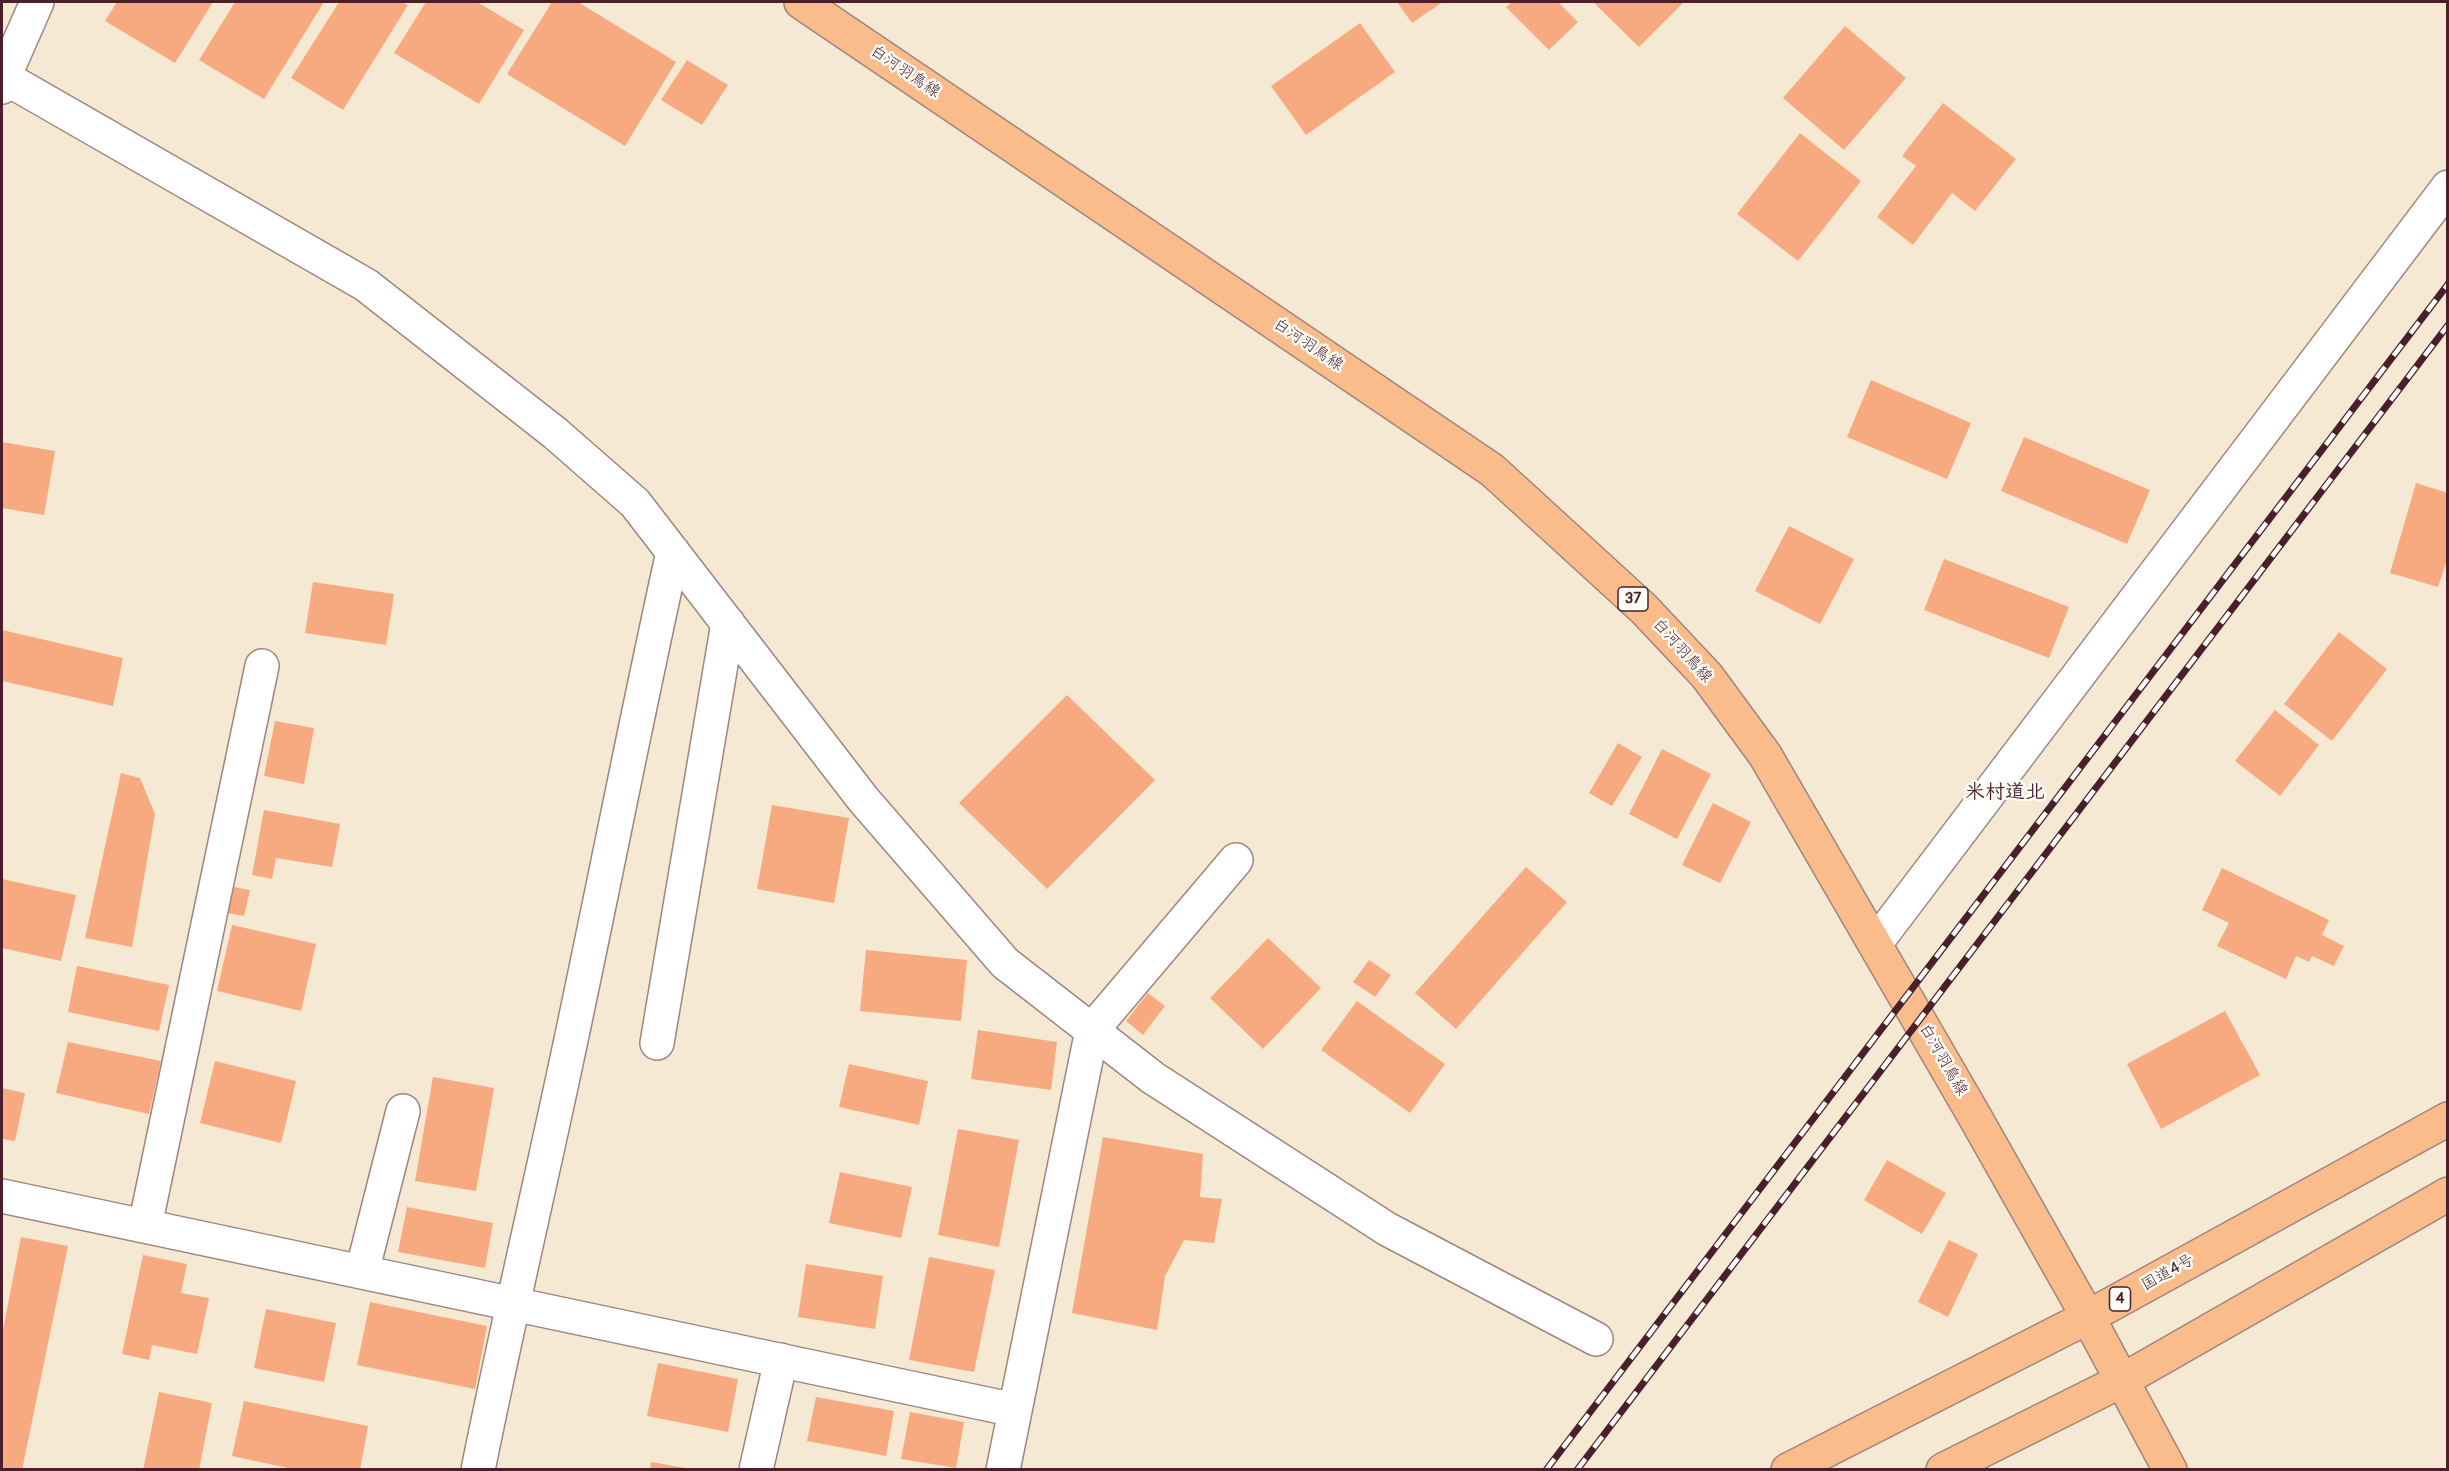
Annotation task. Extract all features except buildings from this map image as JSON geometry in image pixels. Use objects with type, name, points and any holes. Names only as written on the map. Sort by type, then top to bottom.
[{"type":"main road","name":"白河羽鳥線","points":[[801,2],[1492,470],[1644,609],[1707,676],[1764,755],[1875,944],[2088,1317],[2170,1470]]},
{"type":"main road","name":"国道4号","points":[[1788,1470],[2088,1317],[2448,1119]]},
{"type":"main road","points":[[1943,1470],[2123,1380],[2448,1194]]},
{"type":"street","points":[[37,2],[2,80],[366,285],[555,433],[635,503],[863,799],[1005,963],[1153,1078],[1387,1229],[1596,1339]]},
{"type":"street","points":[[1875,944],[2448,187]]},
{"type":"street","points":[[478,1470],[673,552]]},
{"type":"street","points":[[657,1043],[728,623]]},
{"type":"street","points":[[145,1226],[262,666]]},
{"type":"street","points":[[1003,1470],[1092,1030],[1236,860]]},
{"type":"street","points":[[362,1272],[403,1110]]},
{"type":"street","points":[[2,1196],[1015,1410]]},
{"type":"street","points":[[756,1470],[781,1360]]},
{"type":"railway","points":[[1546,1470],[2448,284]]},
{"type":"railway","points":[[1577,1470],[2448,325]]},
{"type":"district","name":"米村道北","points":[[2005,793]]}]
